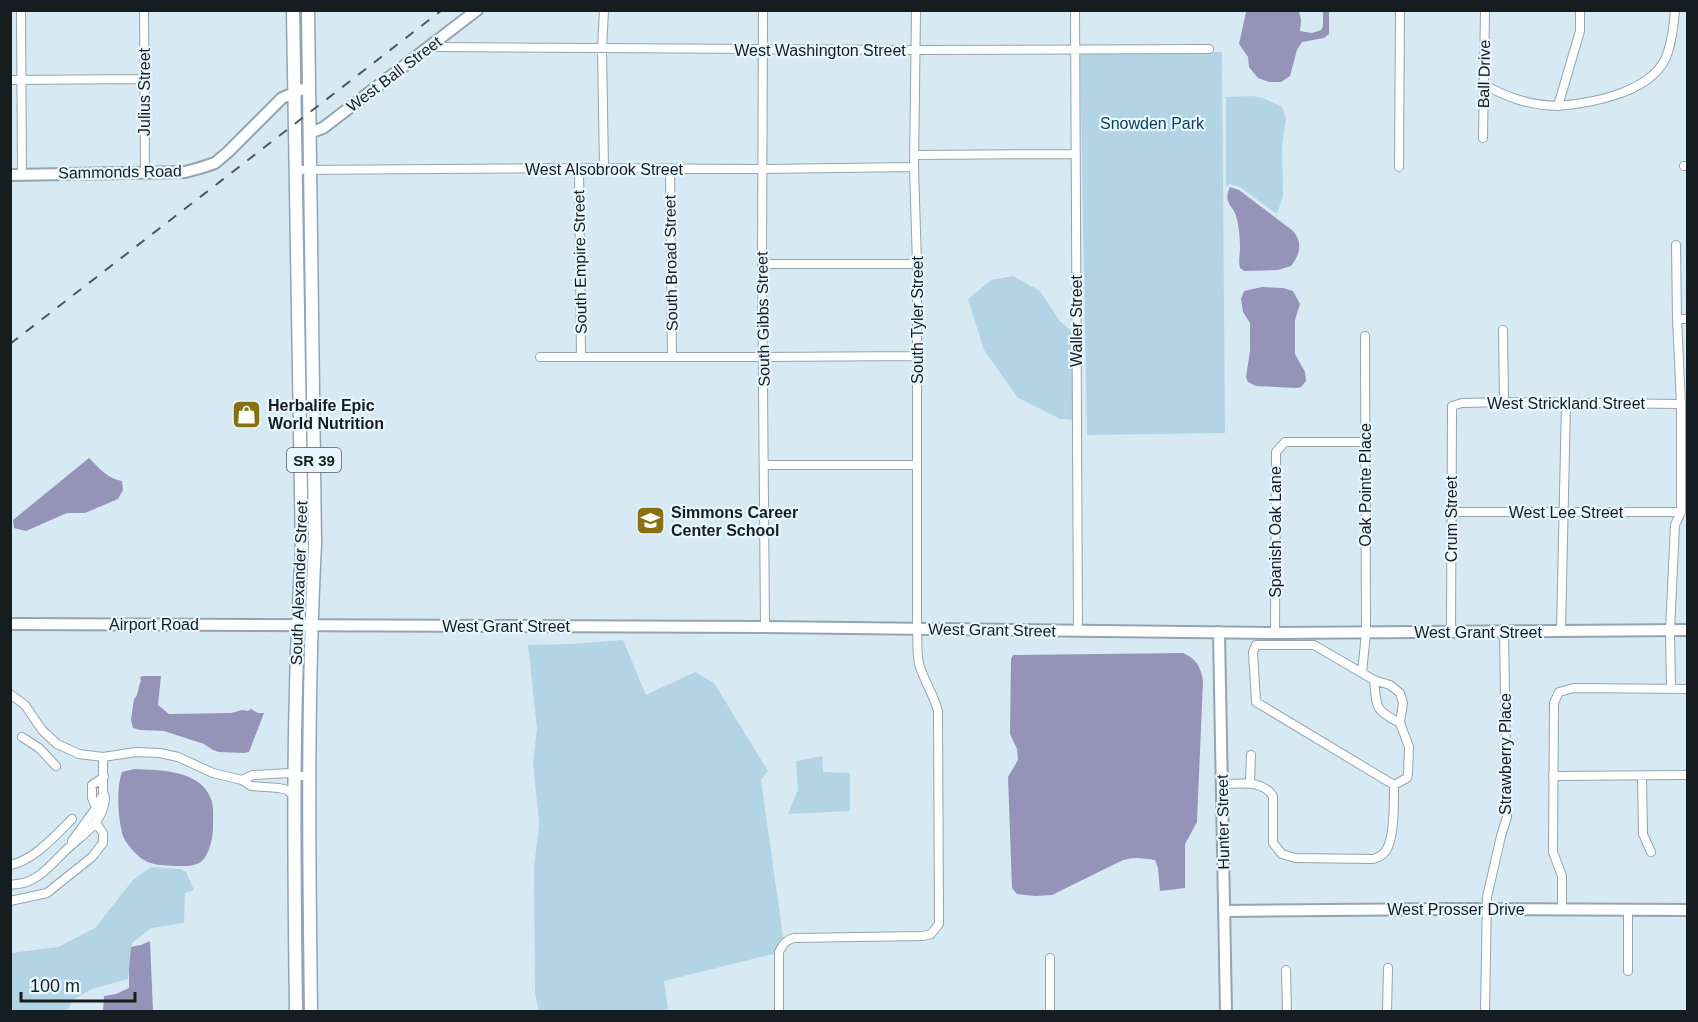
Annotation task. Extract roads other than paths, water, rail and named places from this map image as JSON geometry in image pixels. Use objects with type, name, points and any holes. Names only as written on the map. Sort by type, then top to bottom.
[{"type":"main road","name":"South Alexander Street","points":[[293,10],[302,509],[294,776],[296,1011]]},
{"type":"main road","name":"South Alexander Street","points":[[308,10],[315,509],[308,776],[311,1011]]},
{"type":"main road","points":[[299,290],[312,289]]},
{"type":"main road","points":[[300,390],[314,390]]},
{"type":"main road","points":[[302,509],[315,509]]},
{"type":"main road","points":[[295,905],[310,904]]},
{"type":"street","points":[[21,10],[22,174]]},
{"type":"street","name":"Julius Street","points":[[144,10],[145,173]]},
{"type":"street","name":"West Ball Street","points":[[309,133],[323,128],[477,10]]},
{"type":"street","points":[[604,10],[602,49],[604,168]]},
{"type":"street","name":"South Gibbs Street","points":[[763,10],[762,264],[765,627]]},
{"type":"street","name":"South Tyler Street","points":[[779,1011],[779,952],[788,940],[794,938],[923,936],[931,934],[939,924],[938,711],[919,664],[917,629],[917,264],[914,166],[916,10]]},
{"type":"street","name":"Waller Street","points":[[1075,10],[1078,631]]},
{"type":"street","points":[[1399,167],[1400,10]]},
{"type":"street","name":"Ball Drive","points":[[1483,138],[1485,10]]},
{"type":"street","points":[[1557,106],[1580,31],[1580,10]]},
{"type":"street","points":[[1483,84],[1506,96],[1537,105],[1584,104],[1621,94],[1654,75],[1668,53],[1675,10]]},
{"type":"street","name":"West Washington Street","points":[[430,47],[1209,49]]},
{"type":"street","points":[[10,80],[144,80]]},
{"type":"street","name":"Sammonds Road","points":[[10,175],[184,172],[200,168],[215,163],[228,152],[282,98],[308,87]]},
{"type":"street","points":[[914,155],[1076,154]]},
{"type":"street","name":"West Alsobrook Street","points":[[295,170],[763,169],[914,166]]},
{"type":"street","name":"South Empire Street","points":[[579,168],[581,357]]},
{"type":"street","name":"South Broad Street","points":[[670,169],[672,357]]},
{"type":"street","points":[[1671,688],[1670,630],[1675,525],[1681,512],[1681,404],[1676,245]]},
{"type":"street","points":[[762,264],[917,264]]},
{"type":"street","points":[[1677,319],[1688,319]]},
{"type":"street","points":[[1503,330],[1504,402]]},
{"type":"street","name":"Oak Pointe Place","points":[[1362,673],[1366,633],[1365,336]]},
{"type":"street","points":[[540,357],[916,356]]},
{"type":"street","name":"West Strickland Street","points":[[1452,406],[1461,403],[1504,402],[1681,404]]},
{"type":"street","points":[[1562,632],[1566,403]]},
{"type":"street","name":"Crum Street","points":[[1451,632],[1452,406]]},
{"type":"street","name":"Spanish Oak Lane","points":[[1275,633],[1275,452],[1285,442],[1364,442]]},
{"type":"street","points":[[764,465],[917,465]]},
{"type":"street","name":"West Lee Street","points":[[1452,512],[1681,512]]},
{"type":"street","name":"Airport Road","points":[[10,624],[297,625]]},
{"type":"street","name":"West Grant Street","points":[[297,625],[765,627],[1275,633],[1688,630]]},
{"type":"street","name":"Hunter Street","points":[[1219,632],[1226,1011]]},
{"type":"street","name":"Strawberry Place","points":[[1485,1011],[1486,909],[1489,886],[1507,816],[1504,632]]},
{"type":"street","points":[[1258,644],[1314,645],[1374,680],[1390,685],[1400,693],[1403,703],[1400,723],[1409,747],[1408,774],[1407,778],[1394,785],[1255,700],[1253,652],[1258,644]]},
{"type":"street","points":[[1374,680],[1376,702],[1383,714],[1400,723]]},
{"type":"street","points":[[1562,910],[1562,876],[1553,852],[1554,703],[1559,692],[1574,688],[1688,688]]},
{"type":"street","points":[[10,694],[25,705],[42,730],[57,744],[79,754],[104,757],[136,752],[160,753],[178,757],[213,773],[242,780],[252,786],[285,789],[294,796]]},
{"type":"street","points":[[22,737],[39,748],[56,766]]},
{"type":"street","points":[[39,748],[49,737]]},
{"type":"street","points":[[1250,784],[1251,755]]},
{"type":"street","points":[[67,848],[86,834],[96,823],[102,811],[105,796],[104,757]]},
{"type":"street","points":[[242,780],[253,775],[290,773],[294,776],[308,776]]},
{"type":"street","points":[[1554,776],[1688,775]]},
{"type":"street","points":[[1642,776],[1643,834],[1651,852]]},
{"type":"street","points":[[96,808],[92,798],[92,785],[104,777]]},
{"type":"street","points":[[1222,784],[1264,786],[1273,796],[1273,843],[1282,854],[1295,858],[1372,859],[1385,853],[1388,846],[1394,818],[1394,785]]},
{"type":"street","points":[[10,885],[28,882],[43,873],[67,848],[96,808],[104,792]]},
{"type":"street","points":[[10,865],[18,864],[36,852],[72,819]]},
{"type":"street","points":[[10,901],[48,893],[92,857],[103,843],[103,833],[96,823]]},
{"type":"street","points":[[1628,910],[1628,971]]},
{"type":"street","name":"West Prosser Drive","points":[[1224,911],[1688,910]]},
{"type":"street","points":[[1050,958],[1050,1011]]},
{"type":"street","points":[[1387,1011],[1388,968]]},
{"type":"street","points":[[1287,970],[1287,1011]]},
{"type":"railway","points":[[10,344],[442,10]]},
{"type":"place","name":"Herbalife Epic World Nutrition","points":[[247,414]]},
{"type":"place","name":"Simmons Career Center School","points":[[650,521]]},
{"type":"park label","name":"Snowden Park","points":[[1152,123]]}]
